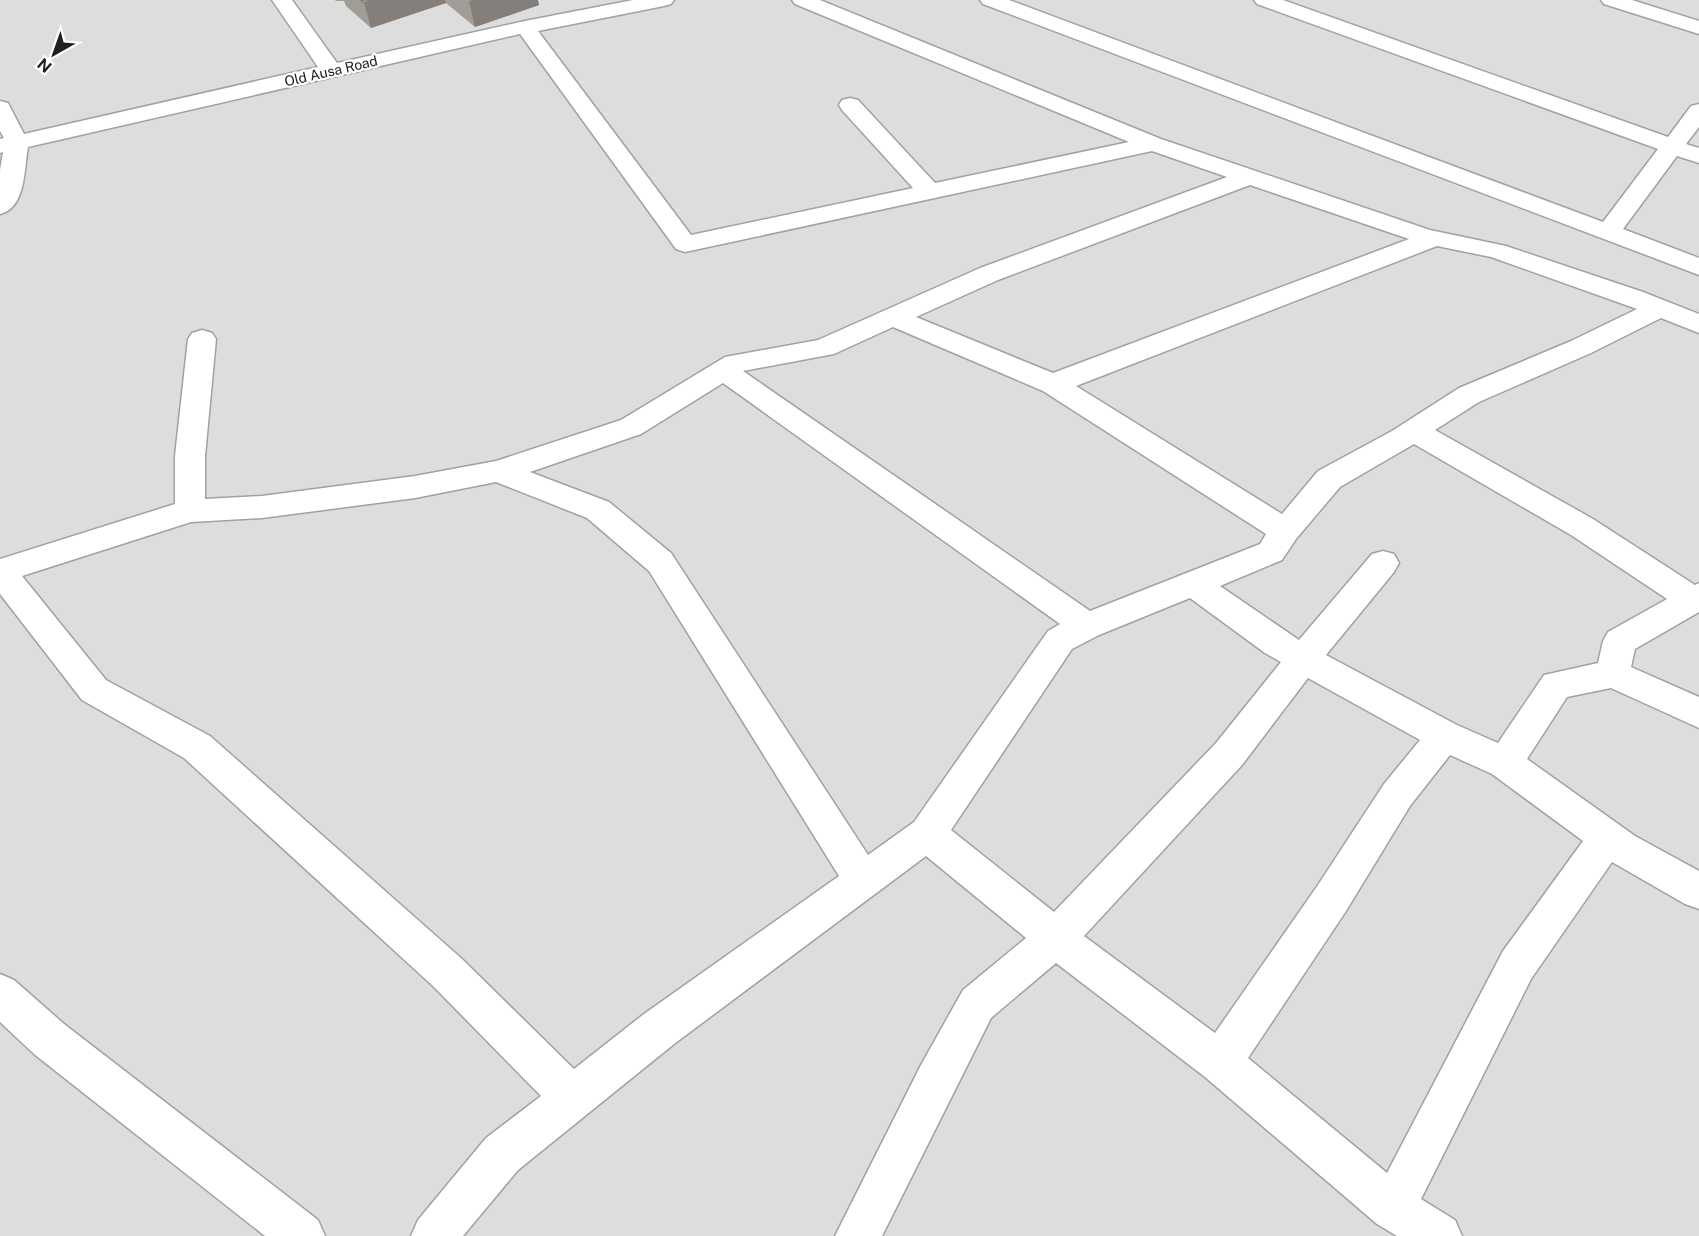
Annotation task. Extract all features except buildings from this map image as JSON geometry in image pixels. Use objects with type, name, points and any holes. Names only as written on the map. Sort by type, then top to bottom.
[{"type":"street","points":[[282,0],[331,70]]},
{"type":"street","name":"Old Ausa Road","points":[[8,144],[525,27],[664,0]]},
{"type":"street","points":[[802,0],[1153,144],[1436,238],[1497,251],[1699,324]]},
{"type":"street","points":[[990,0],[1699,267]]},
{"type":"street","points":[[1264,0],[1292,4],[1699,156]]},
{"type":"street","points":[[1611,0],[1699,28]]},
{"type":"street","points":[[525,27],[686,244],[1153,144]]},
{"type":"street","points":[[850,105],[930,192]]},
{"type":"street","points":[[0,108],[8,144],[6,202],[0,207]]},
{"type":"street","points":[[1608,232],[1699,111]]},
{"type":"street","points":[[572,1097],[448,973],[197,747],[94,690],[0,571],[190,511],[262,507],[415,487],[498,471],[630,427],[735,363],[824,348],[989,274],[1249,177]]},
{"type":"street","points":[[1053,384],[1436,238]]},
{"type":"street","points":[[434,1236],[502,1154],[660,1029],[927,834],[1060,640],[1087,626],[1271,552],[1285,531],[1329,479],[1413,431],[1469,395],[1581,347],[1660,308]]},
{"type":"street","points":[[893,317],[1053,384],[1285,531]]},
{"type":"street","points":[[190,511],[190,456],[202,339]]},
{"type":"street","points":[[723,370],[1087,626]]},
{"type":"street","points":[[1413,431],[1582,528],[1695,597],[1620,640],[1613,674]]},
{"type":"street","points":[[498,471],[598,510],[660,562],[863,880]]},
{"type":"street","points":[[858,1236],[977,1004],[1056,938],[1228,754],[1383,563]]},
{"type":"street","points":[[1194,584],[1277,644],[1444,736],[1505,763],[1622,848],[1699,891]]},
{"type":"street","points":[[1505,763],[1556,685],[1613,674],[1699,713]]},
{"type":"street","points":[[1220,1062],[1332,898],[1397,795],[1444,736]]},
{"type":"street","points":[[927,834],[1056,938],[1220,1062],[1393,1208],[1439,1236]]},
{"type":"street","points":[[1393,1208],[1517,965],[1607,837]]},
{"type":"street","points":[[0,994],[49,1039],[302,1236]]},
{"type":"shaded area","points":[[0,0],[1699,0],[1699,1236],[0,1236]]}]
